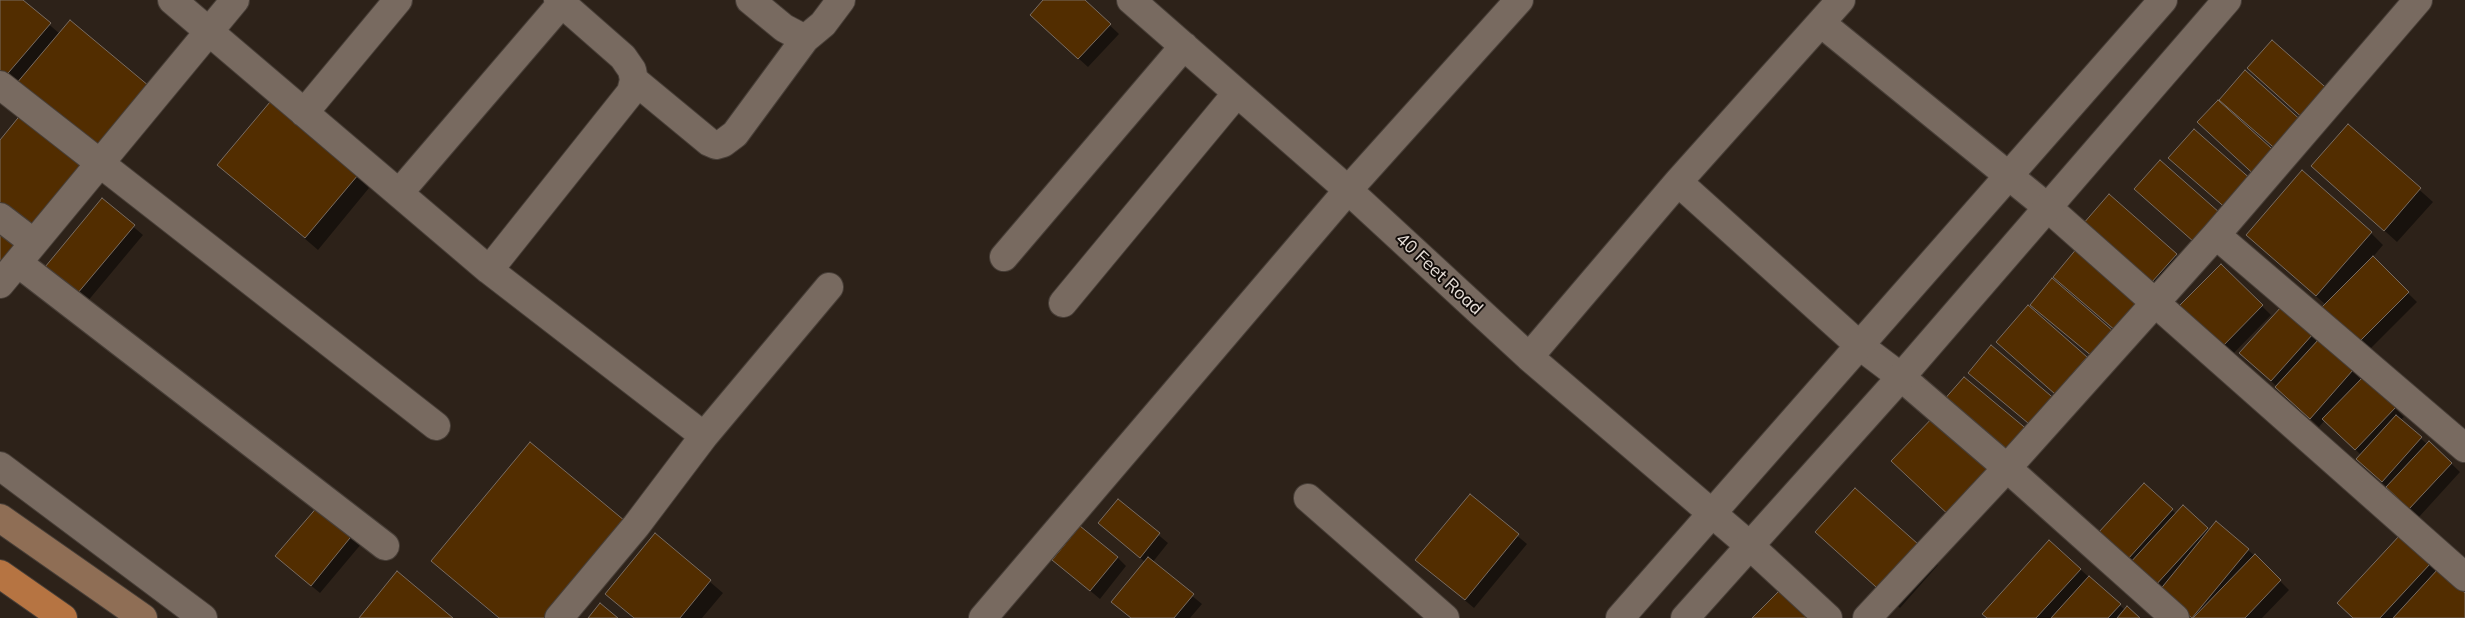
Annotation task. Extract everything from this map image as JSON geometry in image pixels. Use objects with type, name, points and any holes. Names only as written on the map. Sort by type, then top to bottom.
[{"type":"highway","points":[[0,574],[63,618]]},
{"type":"main road","points":[[0,518],[143,618]]},
{"type":"street","points":[[172,0],[489,270],[704,436]]},
{"type":"street","points":[[0,284],[235,0]]},
{"type":"street","points":[[304,113],[398,0]]},
{"type":"street","points":[[750,0],[784,28],[804,39]]},
{"type":"street","points":[[634,80],[709,142],[716,145],[723,143],[735,134],[804,39],[823,24],[841,0]]},
{"type":"street","name":"40 Feet Road","points":[[1131,0],[1348,190],[1529,357],[1710,514],[1749,545],[1828,618]]},
{"type":"street","points":[[983,618],[1348,190],[1519,0]]},
{"type":"street","points":[[1529,357],[1678,182],[1841,0]]},
{"type":"street","points":[[1620,618],[2163,0]]},
{"type":"street","points":[[1692,615],[1749,545],[1901,377],[2227,0]]},
{"type":"street","points":[[1867,618],[2007,468],[2216,234],[2418,0]]},
{"type":"street","points":[[399,193],[560,2],[623,57],[632,70],[634,80],[632,92],[489,270]]},
{"type":"street","points":[[1821,23],[2047,207],[2465,577]]},
{"type":"street","points":[[1004,257],[1184,46]]},
{"type":"street","points":[[0,85],[436,426]]},
{"type":"street","points":[[1062,303],[1237,93]]},
{"type":"street","points":[[1678,182],[1860,346],[1901,377],[2007,468],[2175,618]]},
{"type":"street","points":[[0,217],[27,253],[385,546]]},
{"type":"street","points":[[2216,234],[2465,448]]},
{"type":"street","points":[[559,618],[636,526],[704,436],[830,287]]},
{"type":"street","points":[[0,466],[203,618]]},
{"type":"street","points":[[1308,498],[1445,618]]},
{"type":"building","points":[[0,0],[23,0],[51,23],[3,79],[0,77]]},
{"type":"building","points":[[1043,0],[1085,0],[1111,24],[1078,59],[1030,15]]},
{"type":"building","points":[[70,20],[149,86],[95,150],[16,84]]},
{"type":"building","points":[[2272,40],[2332,93],[2306,121],[2247,68]]},
{"type":"building","points":[[2245,70],[2304,123],[2279,152],[2219,100]]},
{"type":"building","points":[[2218,100],[2281,157],[2260,180],[2197,122]]},
{"type":"building","points":[[270,102],[358,175],[305,238],[217,165]]},
{"type":"building","points":[[22,113],[89,169],[35,234],[0,205],[0,140]]},
{"type":"building","points":[[2348,124],[2421,188],[2384,231],[2311,166]]},
{"type":"building","points":[[2194,129],[2253,181],[2228,210],[2168,158]]},
{"type":"building","points":[[2160,160],[2220,213],[2194,242],[2134,189]]},
{"type":"building","points":[[2302,170],[2372,232],[2316,296],[2246,235]]},
{"type":"building","points":[[2109,194],[2177,254],[2151,283],[2083,224]]},
{"type":"building","points":[[102,198],[135,225],[77,294],[45,267]]},
{"type":"building","points":[[0,227],[18,241],[0,263]]},
{"type":"building","points":[[2078,247],[2142,301],[2116,331],[2053,277]]},
{"type":"building","points":[[2373,256],[2409,292],[2352,349],[2316,313]]},
{"type":"building","points":[[2221,264],[2263,305],[2220,349],[2178,307]]},
{"type":"building","points":[[2052,278],[2114,332],[2093,357],[2030,305]]},
{"type":"building","points":[[2028,305],[2087,357],[2055,394],[1996,342]]},
{"type":"building","points":[[2282,306],[2313,334],[2271,381],[2239,353]]},
{"type":"building","points":[[2319,339],[2353,370],[2310,419],[2275,387]]},
{"type":"building","points":[[1991,345],[2057,401],[2034,428],[1968,373]]},
{"type":"building","points":[[2364,376],[2396,407],[2355,450],[2322,419]]},
{"type":"building","points":[[1964,377],[2029,431],[2007,457],[1942,402]]},
{"type":"building","points":[[1938,412],[1999,469],[1953,519],[1891,461]]},
{"type":"building","points":[[2396,415],[2422,437],[2382,482],[2356,459]]},
{"type":"building","points":[[2429,441],[2452,463],[2409,509],[2386,487]]},
{"type":"building","points":[[530,442],[625,521],[544,618],[499,618],[431,561]]},
{"type":"building","points":[[2144,483],[2173,509],[2128,559],[2098,533]]},
{"type":"building","points":[[1855,488],[1927,552],[1886,596],[1815,532]]},
{"type":"building","points":[[1470,494],[1519,534],[1465,600],[1415,560]]},
{"type":"building","points":[[1118,499],[1160,533],[1140,558],[1098,523]]},
{"type":"building","points":[[319,505],[354,533],[311,586],[275,556]]},
{"type":"building","points":[[2183,505],[2208,528],[2154,587],[2129,564]]},
{"type":"building","points":[[2216,521],[2249,549],[2192,618],[2159,591]]},
{"type":"building","points":[[1080,526],[1118,557],[1090,591],[1052,560]]},
{"type":"building","points":[[655,533],[711,580],[680,618],[634,618],[605,594]]},
{"type":"building","points":[[2400,535],[2430,564],[2380,618],[2353,618],[2337,603]]},
{"type":"building","points":[[2049,540],[2081,569],[2036,618],[1987,618],[1982,614]]},
{"type":"building","points":[[2255,554],[2281,580],[2245,618],[2193,618]]},
{"type":"building","points":[[1148,557],[1194,594],[1174,618],[1131,618],[1111,602]]},
{"type":"building","points":[[2438,569],[2465,593],[2465,618],[2393,618]]},
{"type":"building","points":[[397,571],[453,618],[359,618]]},
{"type":"building","points":[[2089,576],[2121,604],[2108,618],[2051,618]]},
{"type":"building","points":[[1784,586],[1816,618],[1752,618]]},
{"type":"building","points":[[600,603],[618,618],[588,618]]},
{"type":"building","points":[[2127,606],[2140,618],[2117,618]]}]
